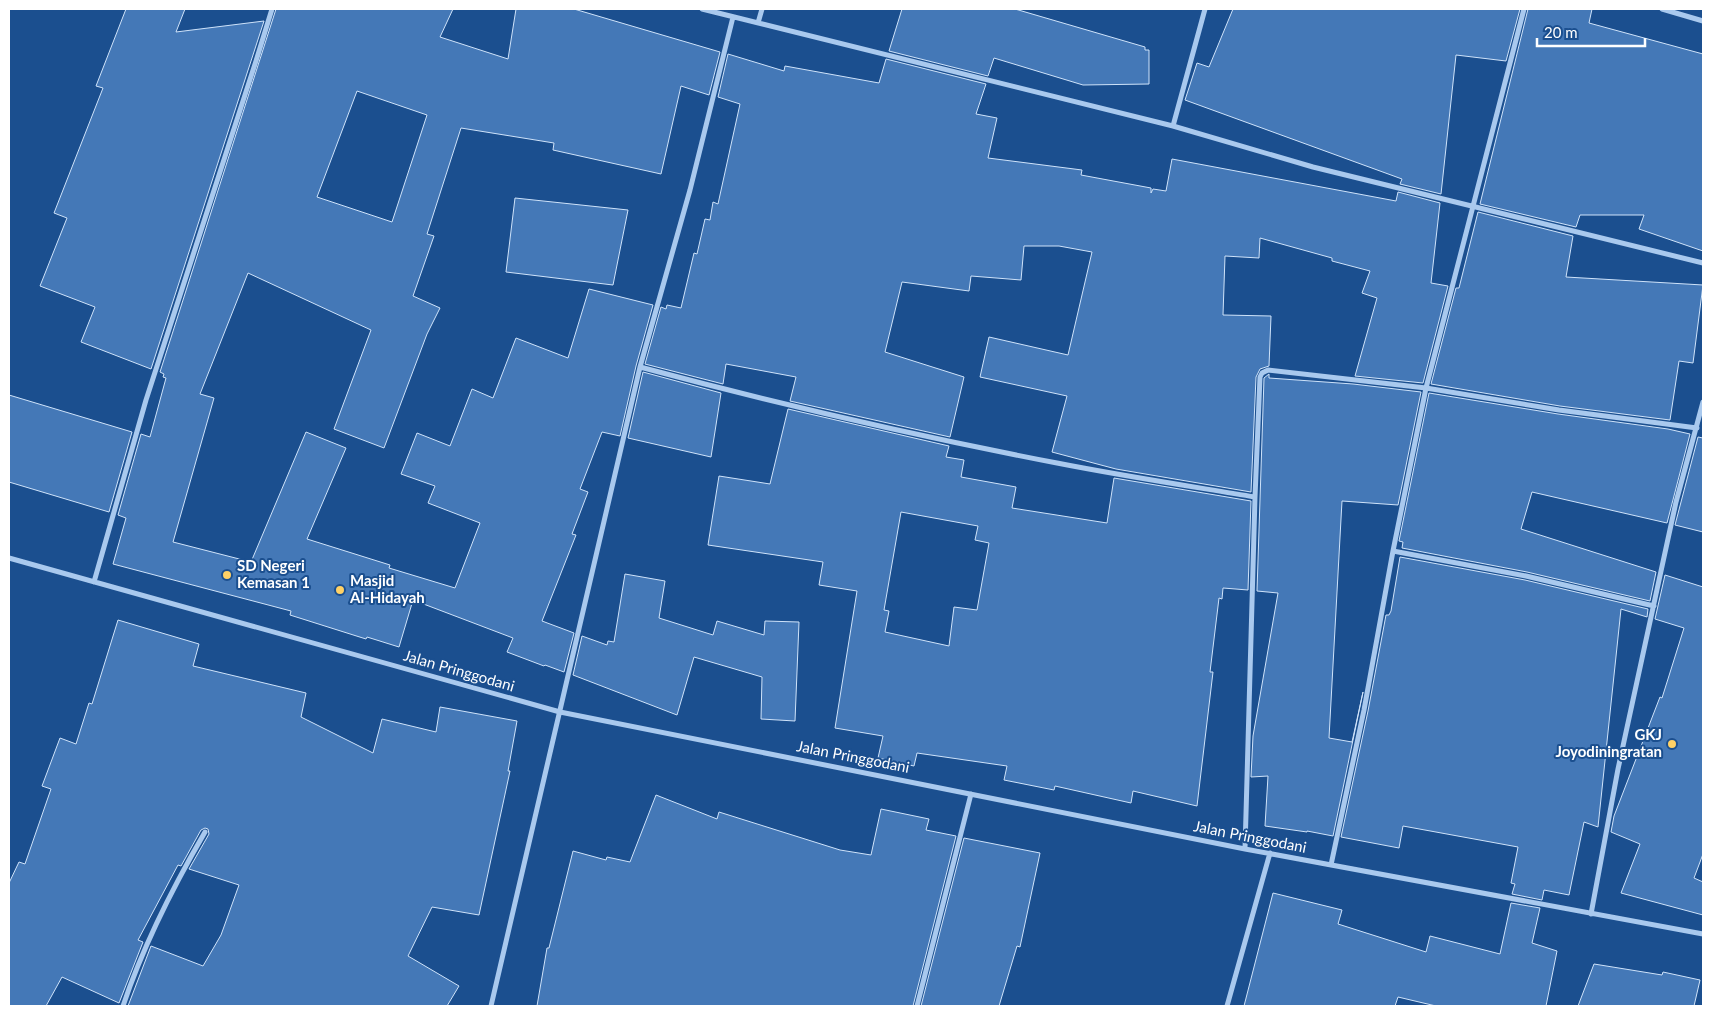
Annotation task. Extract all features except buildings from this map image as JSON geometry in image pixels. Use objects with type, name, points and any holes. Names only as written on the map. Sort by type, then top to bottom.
[{"type":"street","points":[[94,582],[146,400],[272,9]]},
{"type":"street","points":[[702,9],[1173,126],[1313,167],[1703,263]]},
{"type":"street","points":[[758,23],[762,9]]},
{"type":"street","points":[[1173,126],[1205,9]]},
{"type":"street","points":[[1331,865],[1364,710],[1393,550],[1426,388],[1524,9]]},
{"type":"street","points":[[1662,9],[1703,21]]},
{"type":"street","points":[[491,1006],[640,368],[690,190],[733,17]]},
{"type":"street","points":[[640,368],[769,401],[900,431],[1058,464],[1255,497]]},
{"type":"street","points":[[1245,849],[1255,497],[1260,377],[1264,372],[1268,370],[1426,388],[1559,410],[1697,428]]},
{"type":"street","points":[[1591,914],[1618,769],[1676,502],[1703,402]]},
{"type":"street","points":[[1393,550],[1526,576],[1654,606]]},
{"type":"street","name":"Jalan Pringgodani","points":[[9,558],[560,712],[1245,849],[1703,934]]},
{"type":"street","points":[[917,1006],[971,794]]},
{"type":"street","points":[[123,1006],[137,968],[183,870],[205,832]]},
{"type":"street","points":[[1227,1006],[1270,853]]},
{"type":"place","name":"SD Negeri Kemasan 1","points":[[227,575]]},
{"type":"place","name":"Masjid Al-Hidayah","points":[[340,590]]},
{"type":"place","name":"GKJ Joyodiningratan","points":[[1672,744]]}]
